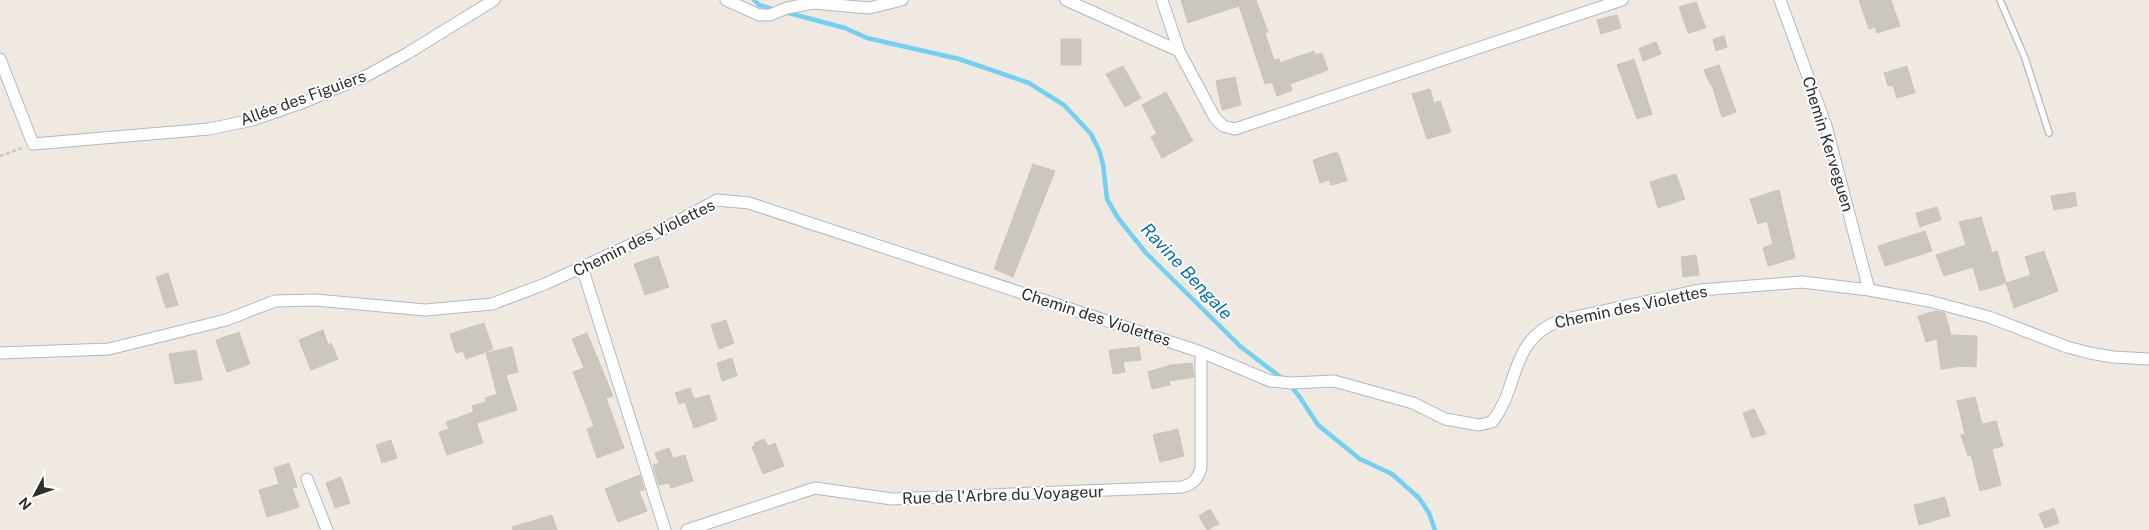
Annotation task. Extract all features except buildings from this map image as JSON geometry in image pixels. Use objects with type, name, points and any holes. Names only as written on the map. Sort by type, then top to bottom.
[{"type":"street","name":"Allée des Figuiers","points":[[33,144],[209,129],[252,120],[304,102],[368,75],[408,53],[494,0]]},
{"type":"street","points":[[726,0],[759,15],[770,15],[787,8],[813,3],[869,8],[902,0]]},
{"type":"street","points":[[1066,0],[1179,51]]},
{"type":"street","points":[[1162,0],[1179,51],[1215,118],[1223,126],[1234,129],[1622,0]]},
{"type":"street","name":"Chemin Kerveguen","points":[[1780,0],[1826,126],[1869,290]]},
{"type":"street","points":[[0,59],[33,144]]},
{"type":"street","name":"Chemin des Violettes","points":[[0,354],[109,349],[226,320],[275,301],[316,300],[425,310],[492,304],[545,284],[656,233],[717,200],[749,203],[1201,352],[1270,382],[1334,381],[1414,403],[1445,419],[1479,425],[1492,422],[1500,412],[1521,355],[1528,342],[1547,325],[1561,320],[1699,290],[1802,282],[1869,290],[1929,301],[1989,317],[2068,347],[2090,353],[2113,357],[2149,359]]},
{"type":"street","points":[[582,267],[665,530]]},
{"type":"street","name":"Rue de l'Arbre du Voyageur","points":[[687,530],[815,488],[892,499],[1182,487],[1190,485],[1195,481],[1201,468],[1201,352]]},
{"type":"street","points":[[307,479],[327,530]]},
{"type":"lane","points":[[2000,0],[2025,58],[2049,133]]},
{"type":"path","points":[[0,156],[33,144]]},
{"type":"waterway","name":"Ravine Bengale","points":[[754,0],[759,5],[775,10]]},
{"type":"waterway","name":"Ravine Bengale","points":[[785,12],[845,28],[867,38],[959,59],[1029,83],[1064,105],[1091,134],[1099,150],[1103,164],[1107,199],[1118,218],[1146,253],[1241,347],[1283,379]]},
{"type":"waterway","name":"Ravine Bengale","points":[[1289,384],[1318,425],[1360,459],[1392,474],[1419,498],[1429,513],[1435,530]]}]
